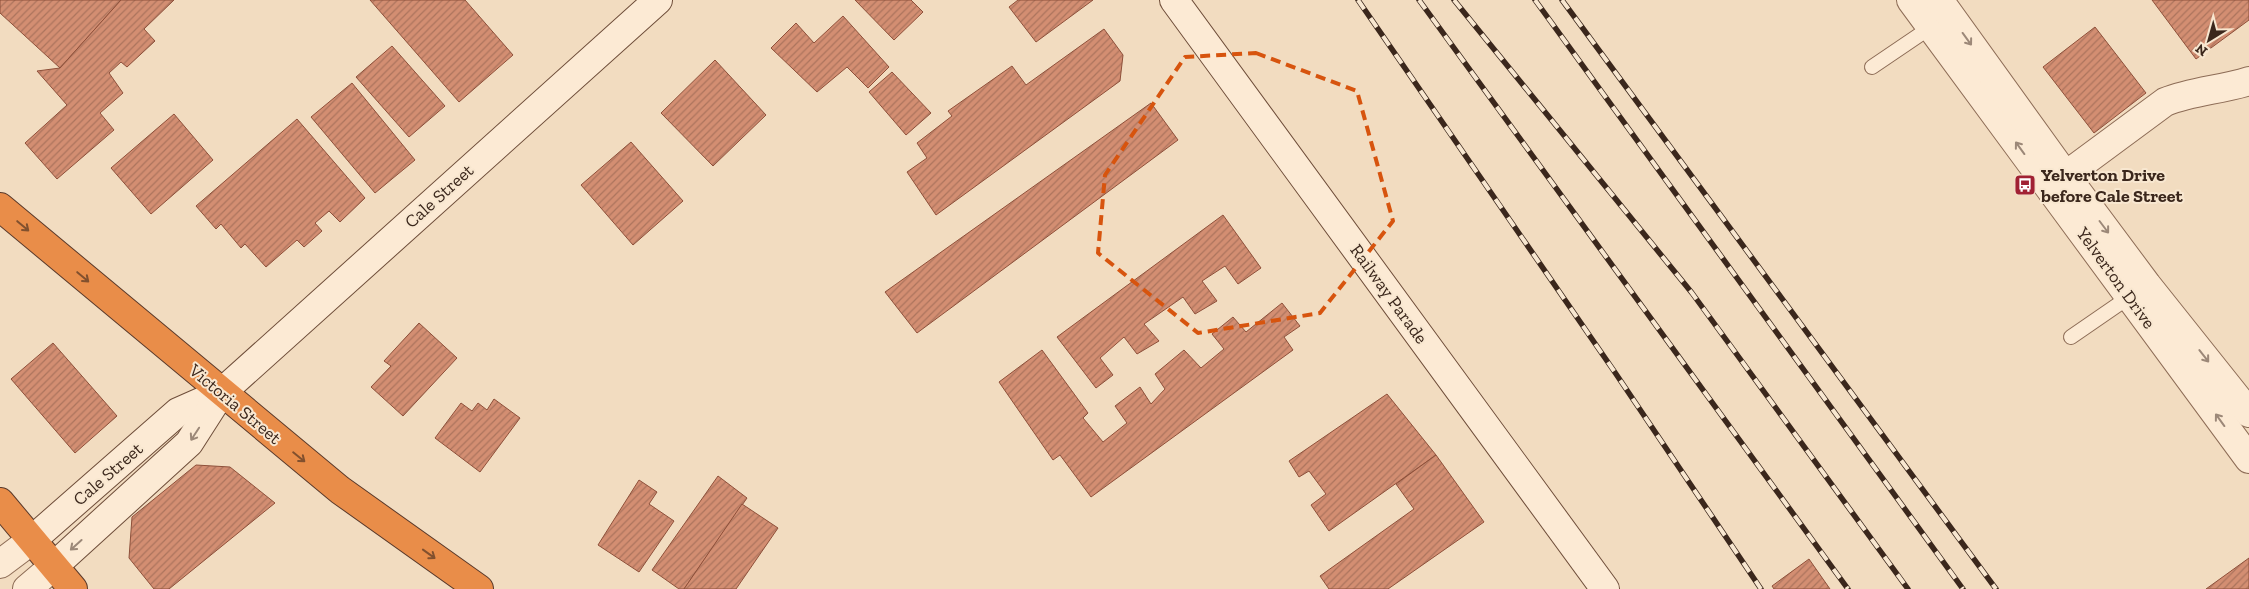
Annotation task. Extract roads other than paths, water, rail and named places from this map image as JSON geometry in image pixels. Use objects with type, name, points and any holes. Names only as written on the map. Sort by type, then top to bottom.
[{"type":"highway","name":"Victoria Street","points":[[0,207],[221,393],[340,490],[479,589]]},
{"type":"highway","points":[[0,502],[73,589]]},
{"type":"street","name":"Cale Street","points":[[27,589],[189,442],[221,393],[658,0]]},
{"type":"street","name":"Railway Parade","points":[[1174,0],[1605,589]]},
{"type":"street","name":"Yelverton Drive","points":[[1911,0],[1940,14],[2057,181],[2138,291],[2249,459]]},
{"type":"street","points":[[2057,181],[2165,102],[2182,95],[2230,88],[2249,81]]},
{"type":"street","name":"Yelverton Drive","points":[[2138,291],[2249,413]]},
{"type":"street","name":"Cale Street","points":[[0,564],[32,540],[178,412],[221,393]]},
{"type":"lane","points":[[1872,67],[1940,14]]},
{"type":"lane","points":[[2071,337],[2138,291]]},
{"type":"railway","points":[[1358,0],[1614,371],[1761,589]]},
{"type":"railway","points":[[1419,0],[1848,589]]},
{"type":"railway","points":[[1454,0],[1692,293],[1908,589]]},
{"type":"railway","points":[[1535,0],[1963,589]]},
{"type":"railway","points":[[1562,0],[1996,589]]},
{"type":"place","name":"Yelverton Drive before Cale Street","points":[[2025,185]]}]
